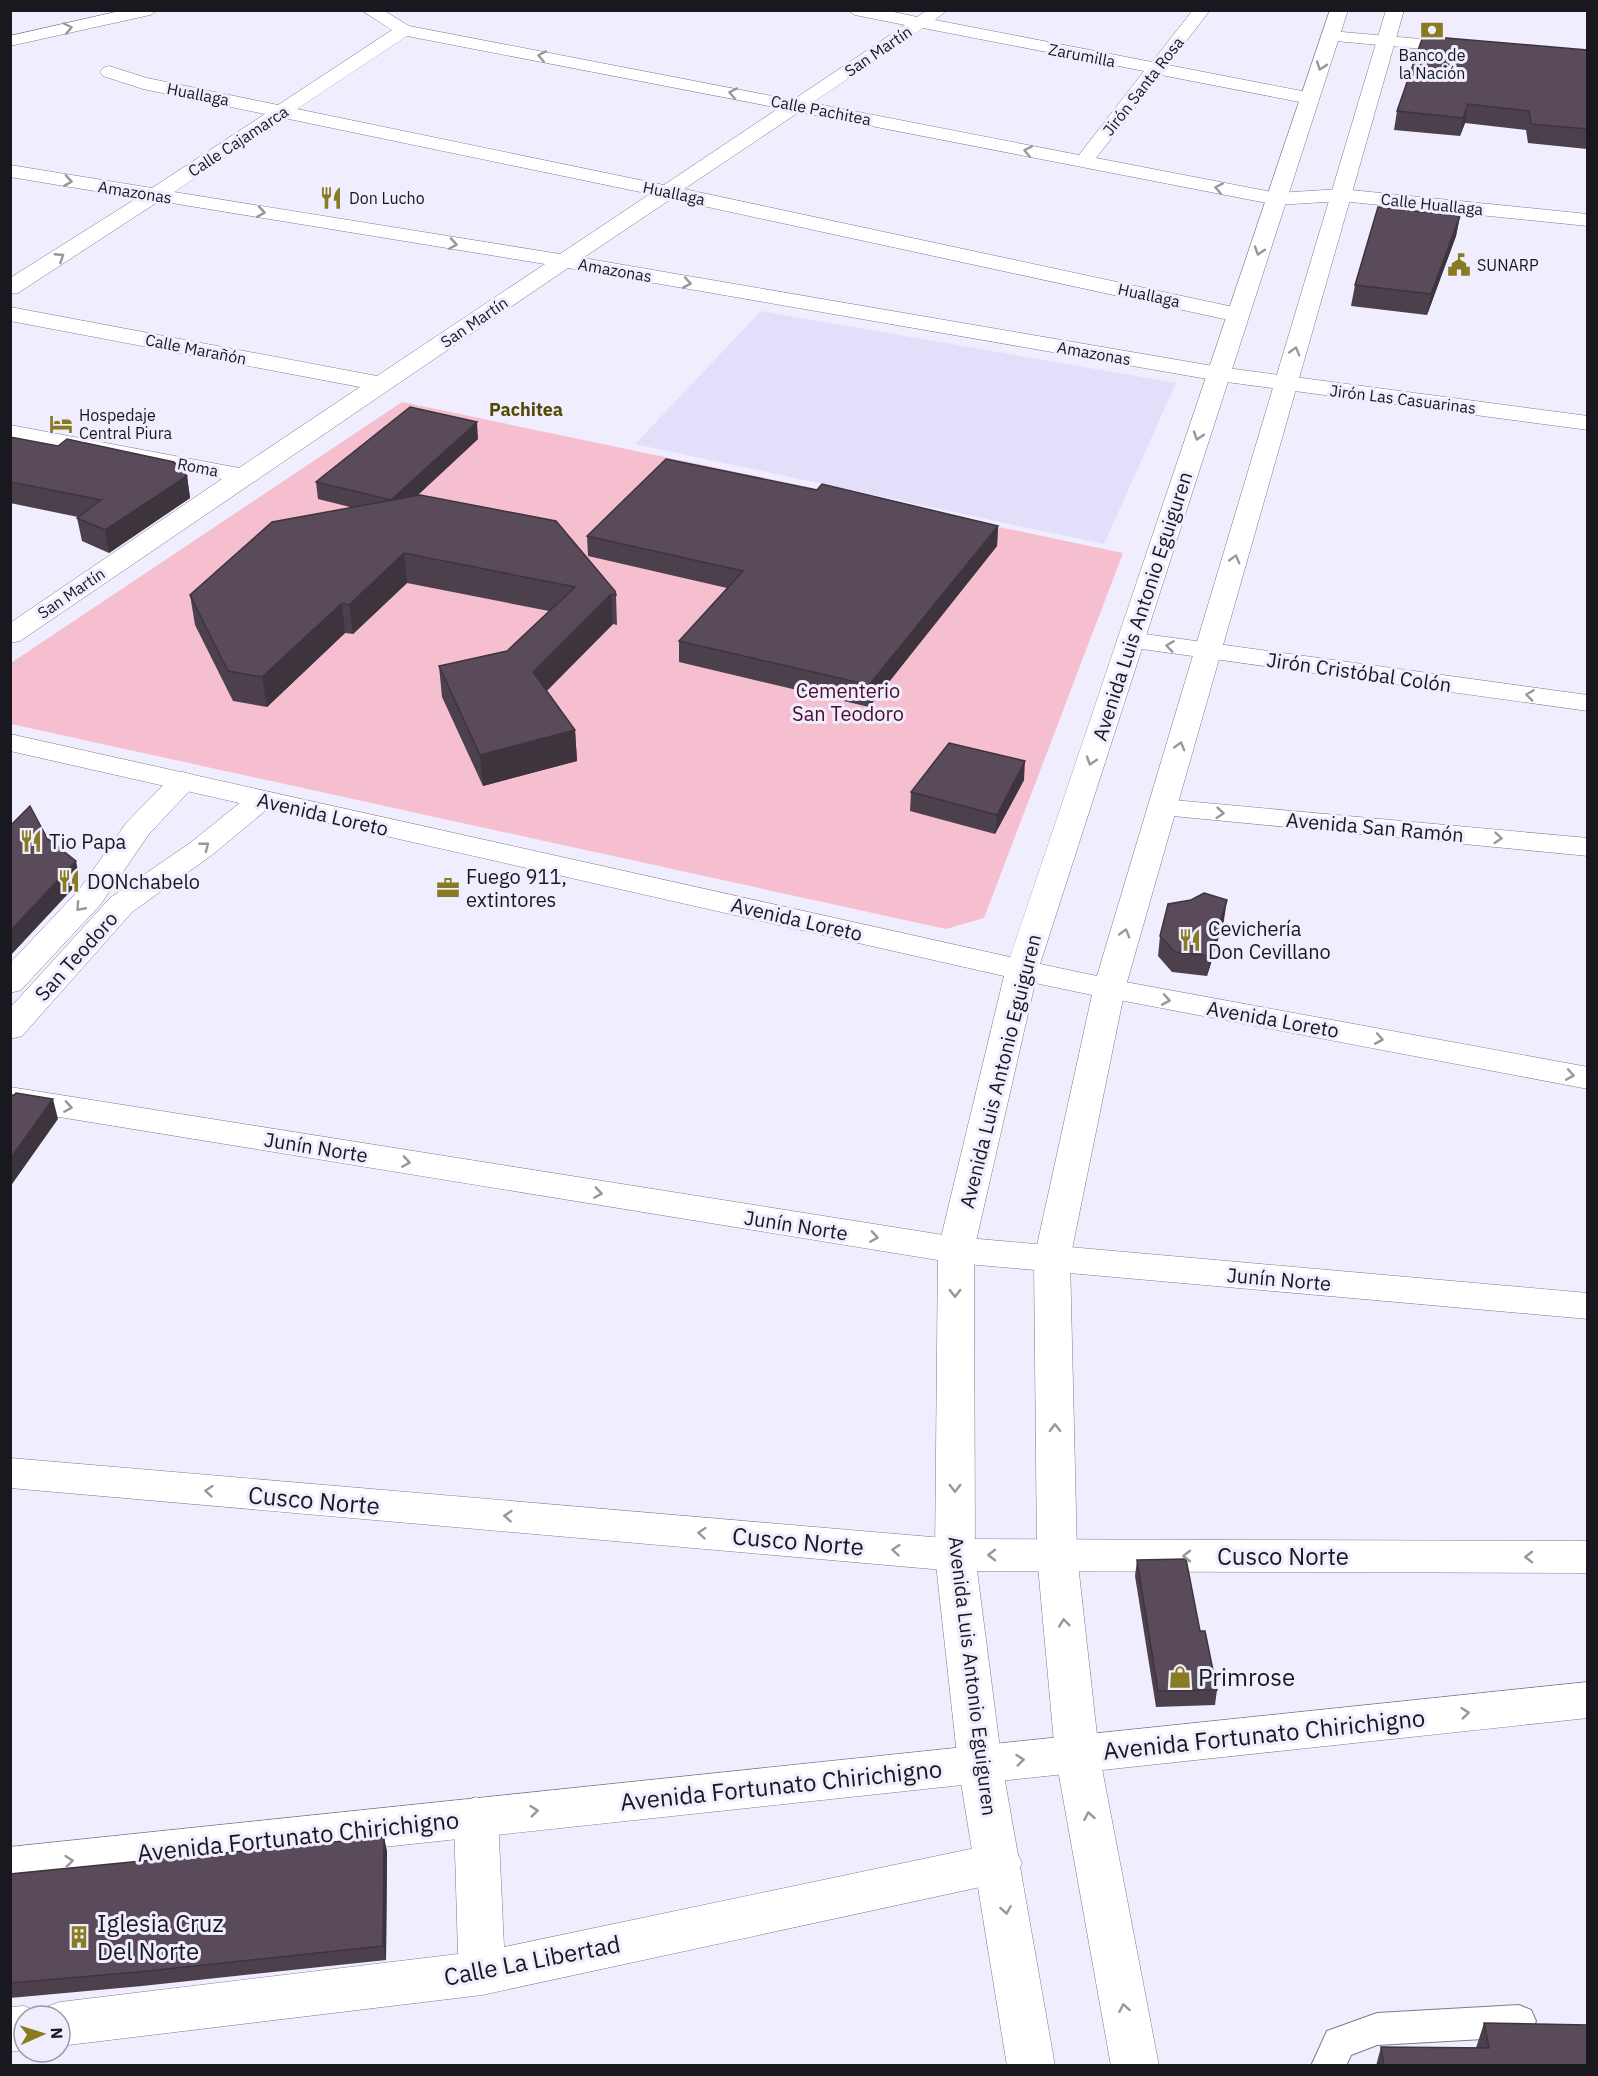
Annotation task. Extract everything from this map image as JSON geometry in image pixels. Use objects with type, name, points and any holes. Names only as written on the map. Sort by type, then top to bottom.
[{"type":"street","points":[[10,41],[150,10]]},
{"type":"street","name":"Calle Pachitea","points":[[369,10],[404,30],[1277,199]]},
{"type":"street","name":"Zarumilla","points":[[855,10],[1310,98]]},
{"type":"street","name":"San Martín","points":[[10,635],[243,476],[939,10]]},
{"type":"street","name":"Jirón Santa Rosa","points":[[1083,162],[1202,10]]},
{"type":"street","name":"Avenida Luis Antonio Eguiguren","points":[[1031,2066],[981,1764],[955,1555],[956,1250],[1022,969],[1339,10]]},
{"type":"street","points":[[1135,2066],[1077,1753],[1057,1555],[1052,1259],[1109,989],[1395,10]]},
{"type":"street","name":"Calle Cajamarca","points":[[10,288],[284,111],[404,30]]},
{"type":"street","points":[[1331,36],[1481,50]]},
{"type":"street","name":"Huallaga","points":[[109,72],[143,83],[668,192],[1238,315]]},
{"type":"street","name":"Amazonas","points":[[10,171],[564,261],[1219,374]]},
{"type":"street","name":"Calle Huallaga","points":[[1277,199],[1341,195],[1587,220]]},
{"type":"street","name":"Calle Marañón","points":[[10,314],[381,384]]},
{"type":"street","name":"Jirón Las Casuarinas","points":[[1219,374],[1587,423]]},
{"type":"street","name":"Roma","points":[[10,432],[243,476]]},
{"type":"street","name":"Jirón Cristóbal Colón","points":[[1130,640],[1587,703]]},
{"type":"street","name":"Avenida Loreto","points":[[10,742],[1109,989],[1587,1078]]},
{"type":"street","name":"San Teodoro","points":[[10,984],[89,898],[138,828],[183,781]]},
{"type":"street","name":"San Teodoro","points":[[10,1029],[121,905],[201,849],[261,800]]},
{"type":"street","name":"Avenida San Ramón","points":[[1162,808],[1587,847]]},
{"type":"street","name":"Junín Norte","points":[[10,1098],[956,1250],[1587,1306]]},
{"type":"street","name":"Cusco Norte","points":[[10,1473],[955,1555],[1587,1557]]},
{"type":"street","name":"Avenida Fortunato Chirichigno","points":[[10,1867],[1587,1700]]},
{"type":"street","points":[[476,1817],[482,1973]]},
{"type":"street","name":"Calle La Libertad","points":[[72,2023],[482,1973],[999,1863]]},
{"type":"lane","points":[[1328,2066],[1338,2043],[1377,2029],[1519,2021]]},
{"type":"shaded area","points":[[761,311],[1176,383],[1104,544],[635,444]]},
{"type":"green space","name":"Cementerio San Teodoro","points":[[402,402],[1123,553],[984,918],[946,929],[11,724],[11,663]]},
{"type":"building","points":[[1423,36],[1587,50],[1587,129],[1531,124],[1529,111],[1468,104],[1463,118],[1397,111]]},
{"type":"building","points":[[1378,207],[1460,216],[1431,294],[1355,285]]},
{"type":"building","points":[[410,407],[477,422],[391,500],[316,482]]},
{"type":"building","points":[[10,437],[58,446],[67,439],[174,462],[187,476],[105,530],[77,518],[101,500],[10,482]]},
{"type":"building","points":[[666,459],[817,490],[822,484],[998,526],[869,685],[679,641],[743,571],[587,536]]},
{"type":"building","points":[[420,495],[556,521],[615,591],[616,595],[611,594],[533,672],[575,730],[480,755],[439,666],[507,651],[575,587],[404,553],[349,605],[342,603],[262,677],[228,671],[190,595],[272,522]]},
{"type":"building","points":[[949,743],[1025,761],[997,815],[911,792]]},
{"type":"building","points":[[30,806],[47,838],[76,861],[10,931],[10,826]]},
{"type":"building","name":"Cevichería Don Cevillano","points":[[1204,893],[1227,900],[1210,956],[1175,952],[1160,936],[1168,904],[1191,900]]},
{"type":"building","points":[[16,1093],[53,1099],[10,1159],[10,1095]]},
{"type":"building","points":[[1186,1559],[1200,1631],[1205,1631],[1217,1690],[1158,1691],[1137,1560]]},
{"type":"building","points":[[384,1837],[383,1946],[10,1983],[10,1874]]},
{"type":"building","points":[[1484,2023],[1587,2025],[1587,2066],[1384,2066],[1381,2047],[1489,2048]]},
{"type":"place","name":"Banco de la Nación","points":[[1432,30]]},
{"type":"place","name":"Don Lucho","points":[[331,198]]},
{"type":"place","name":"SUNARP","points":[[1459,265]]},
{"type":"place","name":"Hospedaje Central Piura","points":[[61,424]]},
{"type":"place","name":"Tio Papa","points":[[31,841]]},
{"type":"place","name":"DONchabelo","points":[[69,881]]},
{"type":"place","name":"Fuego 911, extintores","points":[[448,888]]},
{"type":"place","name":"Cevichería Don Cevillano","points":[[1190,940]]},
{"type":"place","name":"Primrose","points":[[1180,1677]]},
{"type":"place","name":"Iglesia Cruz Del Norte","points":[[79,1937]]},
{"type":"district","name":"Pachitea","points":[[526,409]]}]
